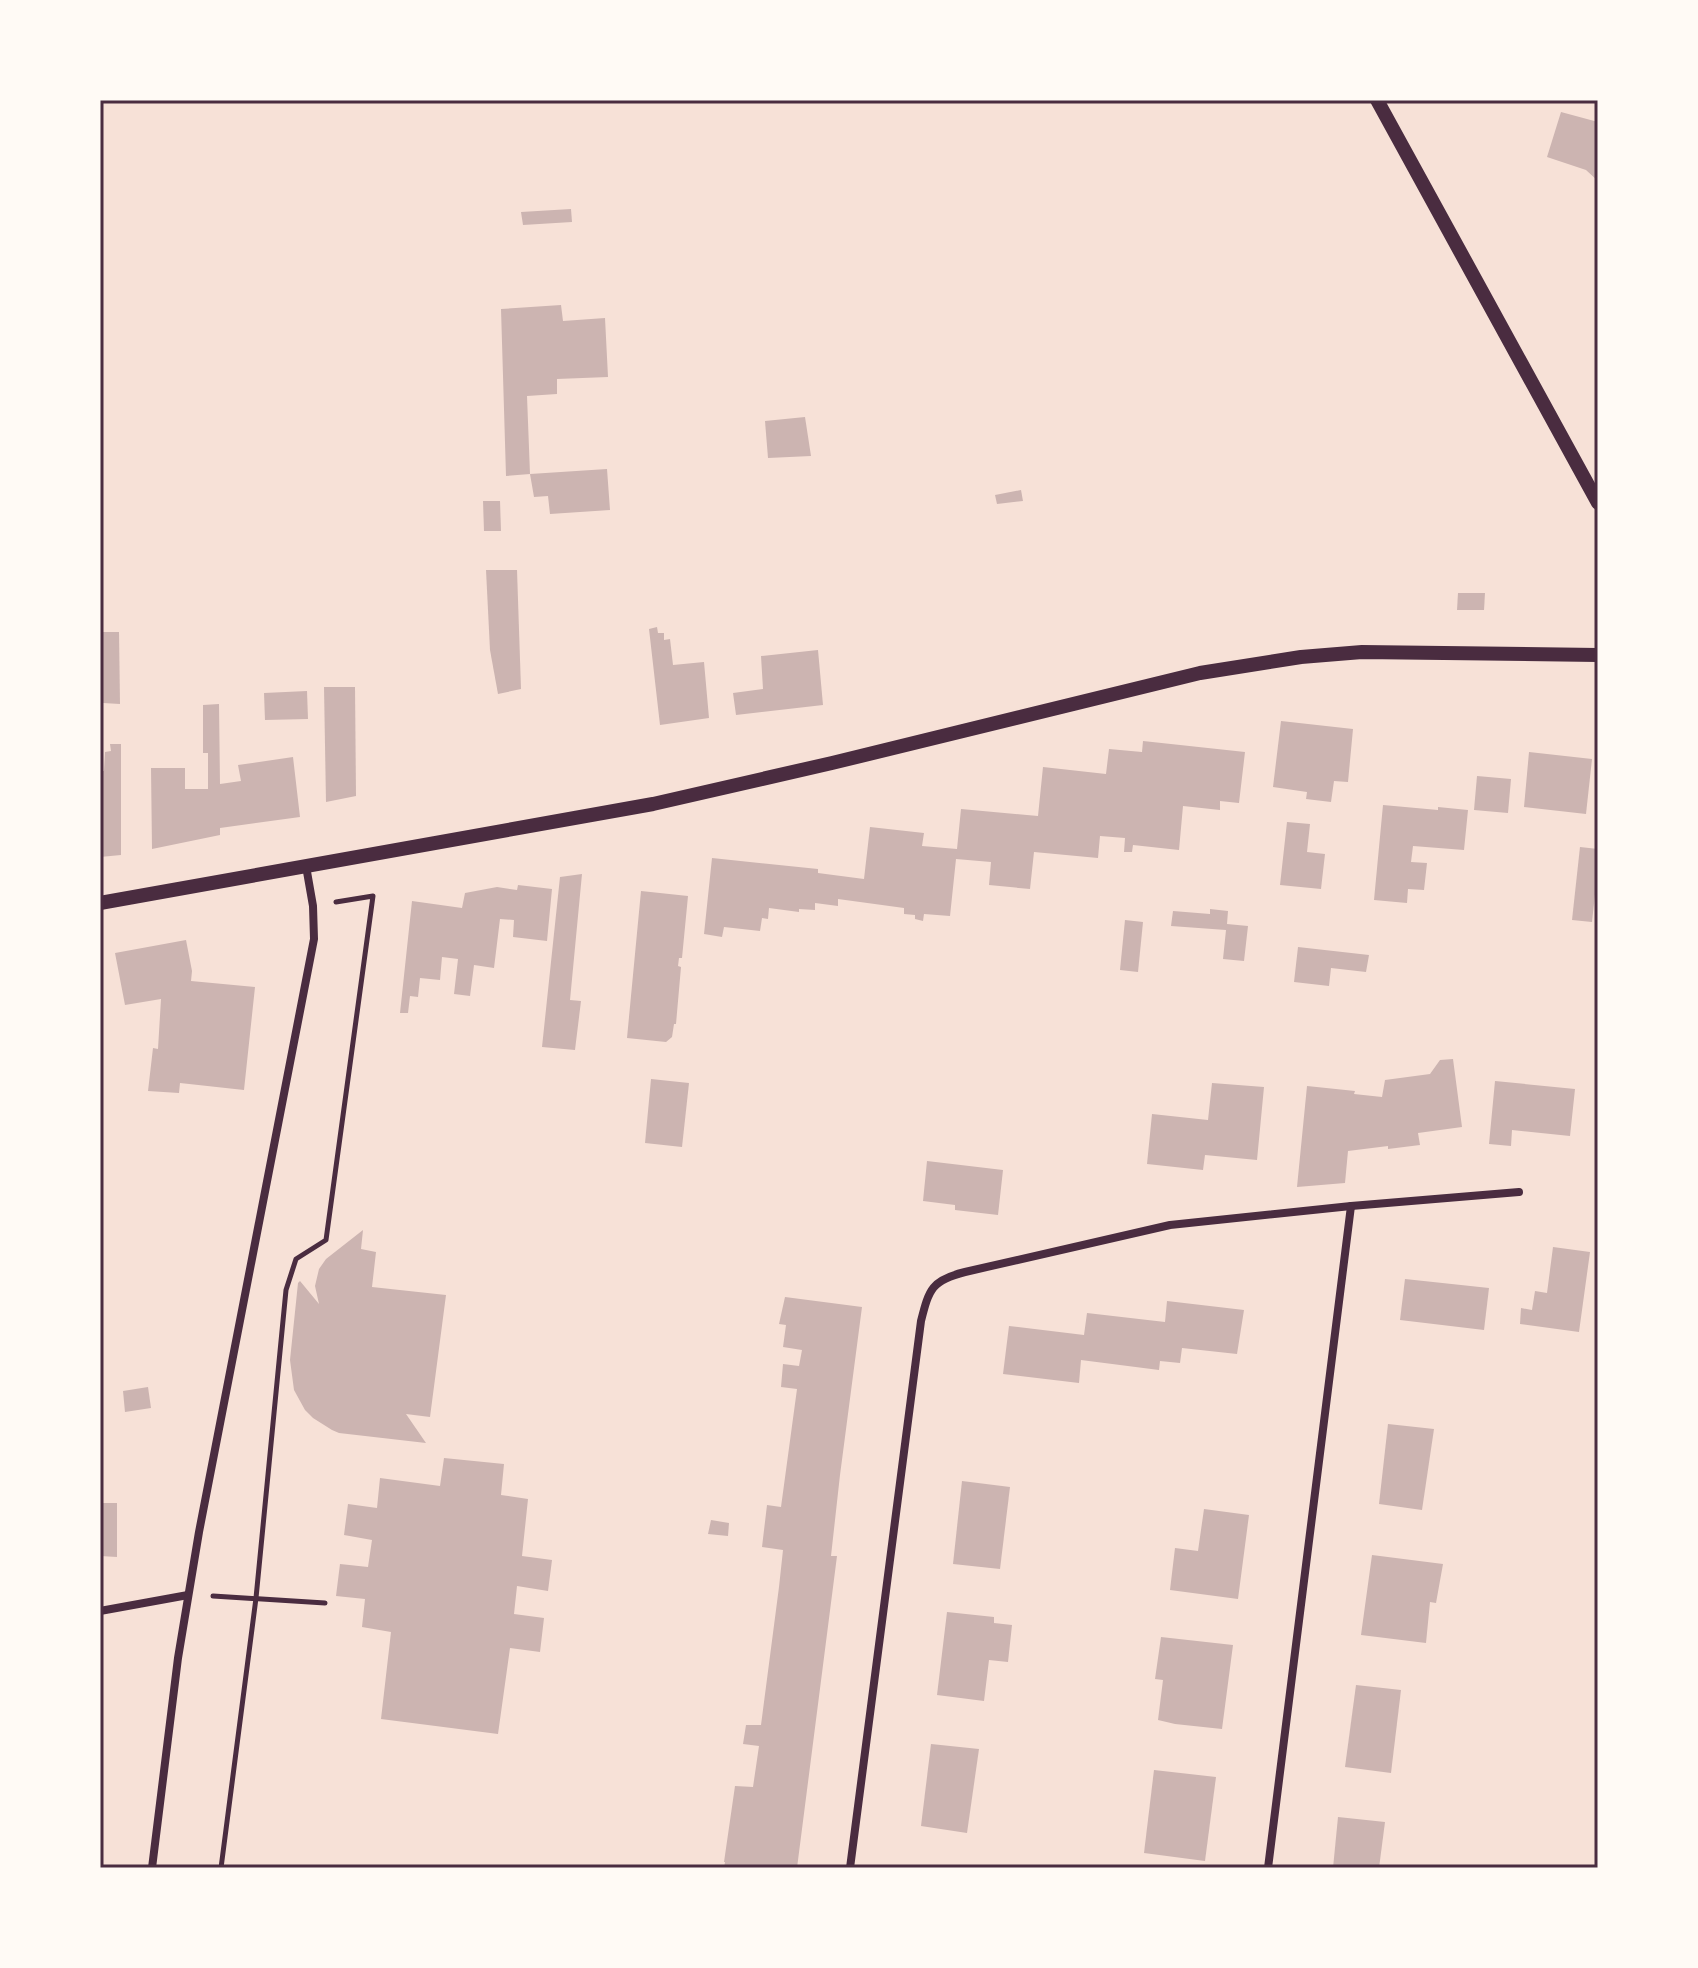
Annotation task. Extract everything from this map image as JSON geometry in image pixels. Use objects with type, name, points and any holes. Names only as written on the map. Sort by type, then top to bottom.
[{"type":"street","points":[[1377,100],[1598,503]]},
{"type":"street","points":[[100,903],[679,798],[1200,673],[1301,657],[1362,652],[1598,655]]},
{"type":"street","points":[[152,1868],[188,1595],[314,939],[313,906],[306,866]]},
{"type":"street","points":[[850,1868],[921,1321],[937,1282],[948,1276],[1150,1228],[1196,1221],[1519,1192]]},
{"type":"street","points":[[1268,1868],[1351,1206]]},
{"type":"street","points":[[100,1611],[188,1595]]},
{"type":"path","points":[[221,1868],[256,1598],[286,1290],[296,1259],[326,1240],[373,896],[313,906]]},
{"type":"path","points":[[188,1595],[325,1603]]},
{"type":"building","points":[[1561,112],[1598,122],[1598,181],[1586,170],[1547,157]]},
{"type":"building","points":[[571,209],[572,222],[523,225],[521,212]]},
{"type":"building","points":[[561,305],[563,321],[605,318],[608,377],[557,379],[557,394],[527,396],[530,474],[506,476],[501,309]]},
{"type":"building","points":[[805,417],[811,456],[768,458],[765,421]]},
{"type":"building","points":[[607,469],[610,510],[550,514],[548,496],[534,497],[530,474]]},
{"type":"building","points":[[1021,490],[1023,501],[997,504],[995,495]]},
{"type":"building","points":[[483,501],[500,501],[501,531],[484,531]]},
{"type":"building","points":[[486,570],[517,570],[521,689],[498,694],[490,650]]},
{"type":"building","points":[[1458,593],[1485,593],[1484,610],[1457,610]]},
{"type":"building","points":[[657,627],[658,633],[664,633],[664,640],[670,639],[673,665],[704,662],[709,718],[660,725],[649,629]]},
{"type":"building","points":[[103,632],[119,632],[120,704],[103,703]]},
{"type":"building","points":[[818,650],[823,705],[736,715],[733,693],[763,689],[761,656]]},
{"type":"building","points":[[324,687],[355,687],[356,796],[326,802]]},
{"type":"building","points":[[307,691],[308,719],[265,720],[264,693]]},
{"type":"building","points":[[219,704],[220,784],[241,781],[238,765],[293,757],[300,817],[220,828],[220,835],[152,849],[151,768],[185,768],[185,789],[208,789],[208,753],[203,753],[203,705]]},
{"type":"building","points":[[1281,721],[1353,729],[1348,782],[1334,781],[1331,802],[1306,799],[1307,792],[1273,787]]},
{"type":"building","points":[[1143,741],[1245,752],[1239,803],[1220,801],[1220,810],[1183,806],[1179,850],[1133,845],[1132,852],[1124,852],[1125,838],[1100,836],[1098,858],[1034,852],[1030,889],[989,885],[991,862],[956,859],[950,916],[924,914],[923,921],[915,919],[915,915],[904,914],[904,908],[838,899],[838,906],[815,903],[815,910],[799,909],[799,912],[769,908],[768,919],[762,918],[760,931],[724,927],[722,937],[704,934],[712,858],[818,869],[818,873],[864,879],[870,827],[924,833],[922,846],[957,849],[961,809],[1038,816],[1043,767],[1106,774],[1109,749],[1142,752]]},
{"type":"building","points":[[110,744],[121,744],[121,855],[100,857],[100,771],[104,771],[105,752],[111,751]]},
{"type":"building","points":[[1529,752],[1592,759],[1586,814],[1524,807]]},
{"type":"building","points":[[1477,776],[1511,779],[1508,813],[1474,810]]},
{"type":"building","points":[[1383,805],[1468,810],[1464,850],[1413,846],[1411,862],[1427,863],[1424,890],[1408,889],[1407,903],[1374,900]]},
{"type":"building","points":[[1287,822],[1310,824],[1307,852],[1325,854],[1321,889],[1280,885]]},
{"type":"building","points":[[1580,847],[1598,849],[1592,922],[1572,920]]},
{"type":"building","points":[[582,874],[570,1000],[581,1001],[575,1050],[542,1047],[560,877]]},
{"type":"building","points":[[518,885],[552,889],[547,941],[513,937],[514,920],[500,919],[494,968],[474,965],[470,996],[454,994],[458,959],[442,957],[440,980],[420,978],[418,997],[410,996],[408,1013],[400,1013],[412,901],[462,908],[465,893],[497,887],[517,890]]},
{"type":"building","points":[[641,891],[688,896],[682,958],[679,958],[678,966],[681,967],[676,1024],[672,1037],[666,1042],[627,1038]]},
{"type":"building","points":[[1210,909],[1228,911],[1227,924],[1248,926],[1244,961],[1223,959],[1226,930],[1171,926],[1173,911],[1210,914]]},
{"type":"building","points":[[1125,920],[1143,922],[1138,972],[1120,970]]},
{"type":"building","points":[[186,940],[191,981],[255,987],[244,1090],[180,1083],[179,1093],[148,1091],[153,1048],[158,1049],[161,999],[125,1005],[115,953]]},
{"type":"building","points":[[1298,947],[1369,955],[1366,972],[1331,968],[1329,986],[1294,982]]},
{"type":"building","points":[[1453,1059],[1462,1127],[1418,1133],[1420,1145],[1348,1151],[1345,1183],[1297,1187],[1307,1086],[1382,1097],[1385,1080],[1430,1074],[1440,1060]]},
{"type":"building","points":[[651,1079],[689,1083],[682,1147],[645,1143]]},
{"type":"building","points":[[1495,1081],[1575,1089],[1570,1136],[1512,1130],[1511,1146],[1489,1144]]},
{"type":"building","points":[[1212,1083],[1264,1087],[1257,1160],[1205,1155],[1203,1170],[1147,1164],[1152,1114],[1208,1120]]},
{"type":"building","points":[[927,1161],[1003,1170],[998,1215],[955,1210],[955,1205],[923,1201]]},
{"type":"building","points":[[363,1230],[361,1249],[376,1252],[372,1287],[446,1295],[430,1417],[406,1414],[426,1443],[339,1433],[313,1418],[294,1390],[290,1360],[298,1283],[300,1281],[319,1304],[315,1286],[319,1269],[326,1259]]},
{"type":"building","points":[[1553,1247],[1590,1252],[1579,1332],[1520,1324],[1521,1308],[1532,1310],[1535,1291],[1547,1293]]},
{"type":"building","points":[[1405,1279],[1489,1288],[1484,1330],[1400,1320]]},
{"type":"building","points":[[785,1297],[862,1307],[831,1556],[837,1556],[797,1868],[724,1868],[735,1786],[753,1787],[759,1746],[743,1744],[746,1725],[761,1725],[783,1550],[762,1547],[767,1505],[781,1507],[797,1389],[781,1387],[783,1364],[799,1366],[802,1350],[783,1347],[786,1325],[779,1324]]},
{"type":"building","points":[[1167,1301],[1244,1310],[1237,1354],[1182,1348],[1180,1363],[1160,1361],[1159,1370],[1081,1360],[1079,1383],[1003,1374],[1009,1326],[1084,1335],[1087,1313],[1165,1322]]},
{"type":"building","points":[[148,1387],[151,1408],[125,1412],[123,1391]]},
{"type":"building","points":[[1388,1424],[1434,1429],[1422,1510],[1379,1504]]},
{"type":"building","points":[[444,1458],[504,1464],[501,1495],[528,1499],[522,1556],[552,1560],[548,1591],[517,1586],[514,1614],[544,1618],[540,1652],[510,1648],[498,1734],[381,1719],[391,1632],[362,1627],[365,1599],[336,1596],[340,1564],[368,1567],[372,1540],[344,1535],[348,1504],[377,1508],[380,1478],[440,1486]]},
{"type":"building","points":[[962,1481],[1010,1487],[1000,1569],[953,1564]]},
{"type":"building","points":[[100,1503],[117,1503],[117,1557],[100,1556]]},
{"type":"building","points":[[1204,1509],[1249,1515],[1238,1599],[1170,1590],[1175,1548],[1198,1551]]},
{"type":"building","points":[[711,1520],[729,1523],[728,1536],[708,1534]]},
{"type":"building","points":[[1372,1555],[1443,1564],[1436,1603],[1430,1602],[1426,1643],[1361,1635]]},
{"type":"building","points":[[947,1612],[994,1617],[994,1623],[1012,1625],[1008,1662],[989,1660],[984,1701],[937,1695]]},
{"type":"building","points":[[1161,1637],[1233,1645],[1222,1729],[1158,1720],[1163,1680],[1155,1679]]},
{"type":"building","points":[[1356,1685],[1401,1690],[1391,1773],[1345,1767]]},
{"type":"building","points":[[931,1744],[979,1749],[967,1833],[921,1826]]},
{"type":"building","points":[[1154,1770],[1216,1777],[1205,1861],[1144,1853]]},
{"type":"building","points":[[1338,1817],[1385,1822],[1379,1868],[1333,1868]]}]
